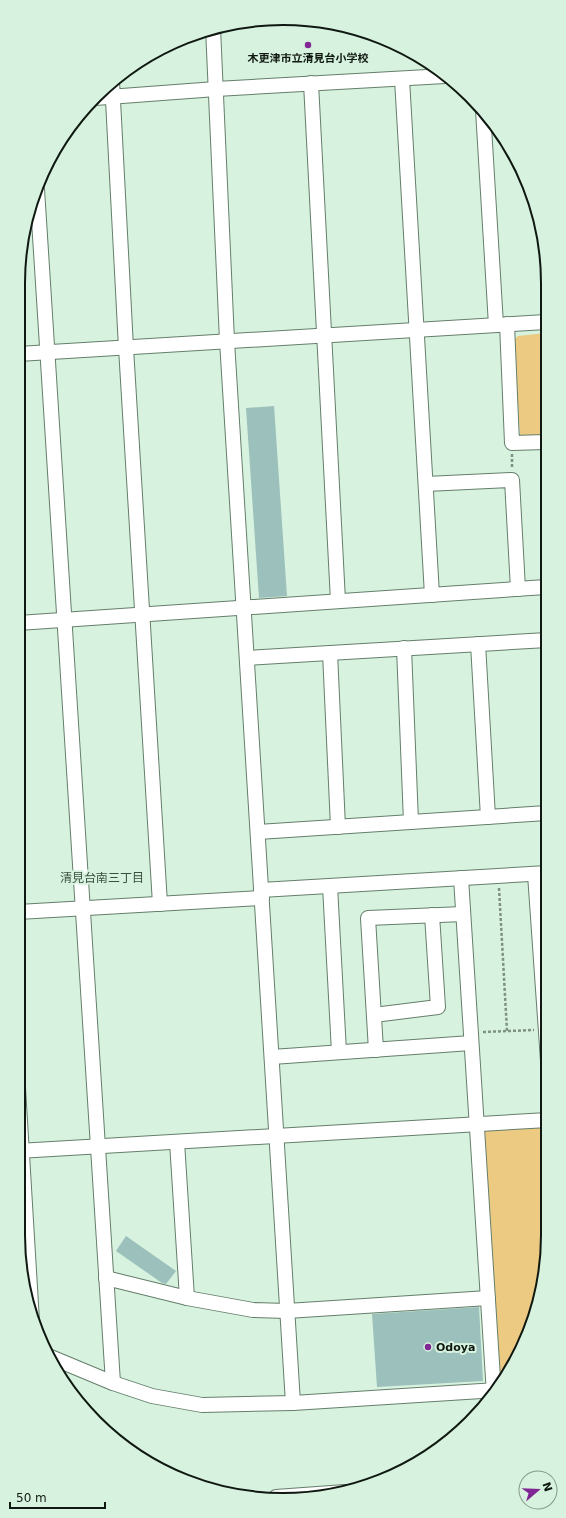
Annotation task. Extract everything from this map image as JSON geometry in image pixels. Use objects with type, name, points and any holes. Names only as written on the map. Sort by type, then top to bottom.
[{"type":"street","points":[[213,35],[227,342],[293,1403]]},
{"type":"street","points":[[105,97],[311,83],[438,76]]},
{"type":"street","points":[[402,79],[432,595]]},
{"type":"street","points":[[311,83],[338,601]]},
{"type":"street","points":[[112,90],[126,348],[160,904]]},
{"type":"street","points":[[485,122],[512,443],[541,442]]},
{"type":"street","points":[[37,206],[113,1383]]},
{"type":"street","points":[[25,354],[541,322]]},
{"type":"street","points":[[426,484],[512,480],[518,589]]},
{"type":"street","points":[[25,623],[541,587]]},
{"type":"street","points":[[247,658],[541,640]]},
{"type":"street","points":[[478,644],[488,817]]},
{"type":"street","points":[[404,648],[411,822]]},
{"type":"street","points":[[330,653],[338,827]]},
{"type":"street","points":[[258,832],[541,813]]},
{"type":"street","points":[[25,912],[160,904],[330,886],[541,874]]},
{"type":"street","points":[[461,878],[494,1383]]},
{"type":"street","points":[[330,886],[339,1052]]},
{"type":"street","points":[[376,1050],[368,918],[463,914]]},
{"type":"street","points":[[374,1015],[438,1007],[432,915]]},
{"type":"street","points":[[272,1057],[376,1050],[471,1038]]},
{"type":"street","points":[[25,1151],[541,1120]]},
{"type":"street","points":[[177,1142],[187,1298]]},
{"type":"street","points":[[25,1222],[29,1280]]},
{"type":"street","points":[[106,1278],[187,1298],[253,1310],[288,1311],[488,1298]]},
{"type":"street","points":[[58,1360],[113,1383],[152,1396],[202,1405],[293,1403],[488,1392]]},
{"type":"path","points":[[512,443],[512,480]]},
{"type":"path","points":[[499,876],[507,1031]]},
{"type":"path","points":[[471,1038],[507,1031],[541,1029]]},
{"type":"shaded area","points":[[541,334],[541,435],[523,437],[520,435],[514,340],[518,336]]},
{"type":"shaded area","points":[[541,1125],[541,1235],[539,1269],[527,1318],[514,1349],[498,1377],[482,1129]]},
{"type":"building","points":[[274,406],[287,596],[259,598],[246,408]]},
{"type":"building","points":[[126,1236],[176,1271],[166,1284],[162,1283],[116,1251]]},
{"type":"building","name":"Odoya","points":[[479,1307],[483,1381],[377,1387],[372,1314]]},
{"type":"place","name":"木更津市立清見台小学校","points":[[308,45]]},
{"type":"place","name":"Odoya","points":[[428,1347]]},
{"type":"district","name":"清見台南三丁目","points":[[102,878]]}]
